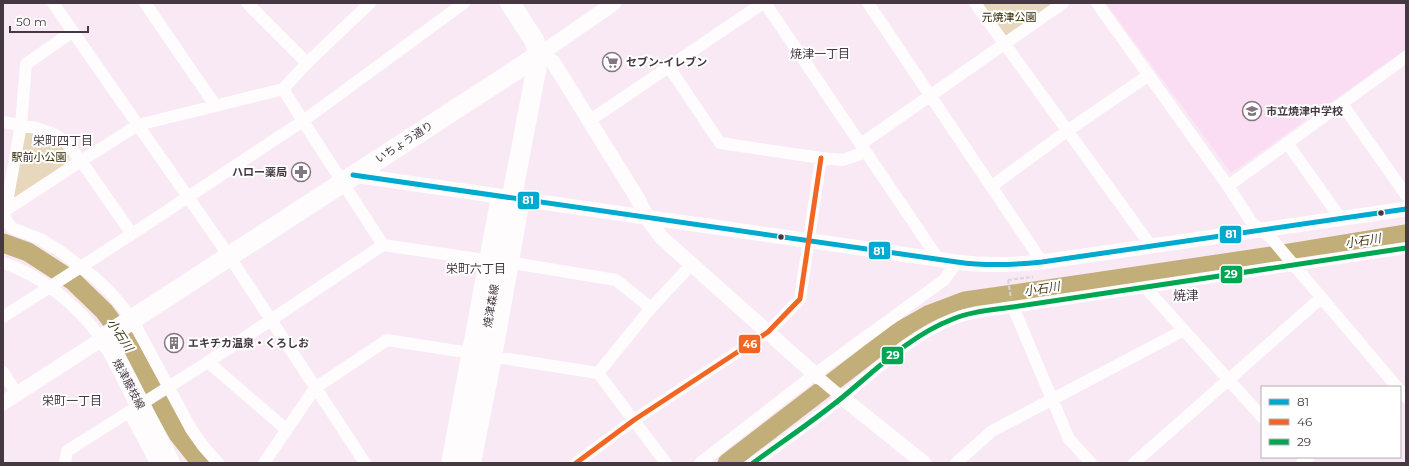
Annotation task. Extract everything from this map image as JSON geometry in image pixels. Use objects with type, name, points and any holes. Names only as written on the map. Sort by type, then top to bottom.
[{"type":"main road","points":[[510,3],[534,40],[539,54]]},
{"type":"main road","name":"いちょう通り","points":[[117,329],[539,54]]},
{"type":"main road","name":"焼津森線","points":[[461,463],[539,54]]},
{"type":"main road","name":"焼津藤枝線","points":[[117,329],[110,348],[138,406],[170,463]]},
{"type":"street","points":[[52,3],[229,256],[365,463]]},
{"type":"street","points":[[145,3],[215,105]]},
{"type":"street","points":[[247,3],[307,63]]},
{"type":"street","points":[[3,212],[138,125],[283,89],[307,63],[370,3]]},
{"type":"street","points":[[3,317],[303,121],[464,3]]},
{"type":"street","name":"いちょう通り","points":[[539,54],[614,3]]},
{"type":"street","points":[[590,121],[764,3],[939,260]]},
{"type":"street","points":[[868,3],[1042,262]]},
{"type":"street","points":[[975,3],[1150,246]]},
{"type":"street","points":[[669,67],[720,143],[843,160],[864,148],[931,95],[1063,3]]},
{"type":"street","points":[[1097,3],[1228,186],[1252,223],[1262,230],[1274,242],[1393,386]]},
{"type":"street","points":[[72,32],[26,64],[21,125],[7,202],[3,212],[6,220],[12,228],[40,239],[60,251],[77,268],[110,292],[117,329]]},
{"type":"street","points":[[539,54],[553,62],[639,201],[647,218],[662,238],[841,396],[924,463]]},
{"type":"street","points":[[1228,186],[1405,59]]},
{"type":"street","points":[[992,186],[1067,131],[1149,75]]},
{"type":"street","points":[[283,89],[303,121],[348,179],[384,245]]},
{"type":"street","points":[[1342,104],[1406,195]]},
{"type":"street","points":[[3,122],[21,125],[54,134],[65,141],[81,161],[132,234]]},
{"type":"street","points":[[1287,143],[1341,219]]},
{"type":"street","points":[[576,463],[634,420],[768,332],[800,299],[820,158]]},
{"type":"street","points":[[348,179],[511,198],[939,260],[999,265],[1042,262],[1406,209]]},
{"type":"street","points":[[475,463],[482,355],[485,260],[511,198]]},
{"type":"street","points":[[447,463],[513,263],[511,198]]},
{"type":"street","points":[[65,463],[67,451],[208,362],[270,319],[384,245],[485,260]]},
{"type":"street","points":[[753,463],[894,354],[917,338],[941,324],[968,314],[1013,305],[1406,248]]},
{"type":"street","points":[[700,463],[944,280],[957,262]]},
{"type":"street","points":[[3,263],[53,284],[72,305],[117,329],[167,388],[191,429],[218,463]]},
{"type":"street","points":[[513,263],[616,280],[651,308]]},
{"type":"street","points":[[598,373],[651,308],[692,264]]},
{"type":"street","points":[[1145,287],[1261,416]]},
{"type":"street","points":[[1134,463],[1228,378],[1321,298]]},
{"type":"street","points":[[1013,305],[1069,439],[1091,463]]},
{"type":"street","points":[[3,403],[117,329]]},
{"type":"street","points":[[956,463],[992,431],[1184,330]]},
{"type":"street","points":[[264,463],[315,388],[387,340],[598,373],[666,463]]},
{"type":"street","points":[[208,362],[287,430]]},
{"type":"street","points":[[3,372],[17,394]]},
{"type":"street","points":[[138,406],[156,463]]},
{"type":"path","points":[[1009,282],[1013,305]]},
{"type":"shaded area","name":"市立焼津中学校","points":[[1106,3],[1406,3],[1406,49],[1231,173]]},
{"type":"green space","name":"元焼津公園","points":[[981,3],[1054,3],[1006,38]]},
{"type":"green space","name":"駅前小公園","points":[[22,130],[40,134],[59,143],[70,154],[67,163],[11,200]]},
{"type":"waterway","name":"小石川","points":[[727,463],[898,332],[928,315],[965,301],[1265,257],[1406,234]]},
{"type":"waterway","name":"小石川","points":[[3,243],[28,252],[73,281],[104,311],[125,339],[178,434],[201,463]]},
{"type":"transit line","name":"46","points":[[576,463],[634,420],[768,332],[800,299],[821,158]]},
{"type":"transit line","name":"81","points":[[353,175],[957,262],[989,265],[1042,262],[1406,209]]},
{"type":"transit line","name":"29","points":[[753,463],[833,405],[909,343],[938,326],[960,316],[983,311],[1406,248]]},
{"type":"place","name":"セブン-イレブン","points":[[612,62]]},
{"type":"place","name":"市立焼津中学校","points":[[1252,111]]},
{"type":"place","name":"ハロー薬局","points":[[301,172]]},
{"type":"place","name":"エキチカ温泉・くろしお","points":[[174,343]]},
{"type":"district","name":"焼津一丁目","points":[[820,54]]},
{"type":"district","name":"栄町四丁目","points":[[63,141]]},
{"type":"district","name":"栄町六丁目","points":[[476,269]]},
{"type":"district","name":"焼津","points":[[1186,295]]},
{"type":"district","name":"栄町一丁目","points":[[72,401]]}]
